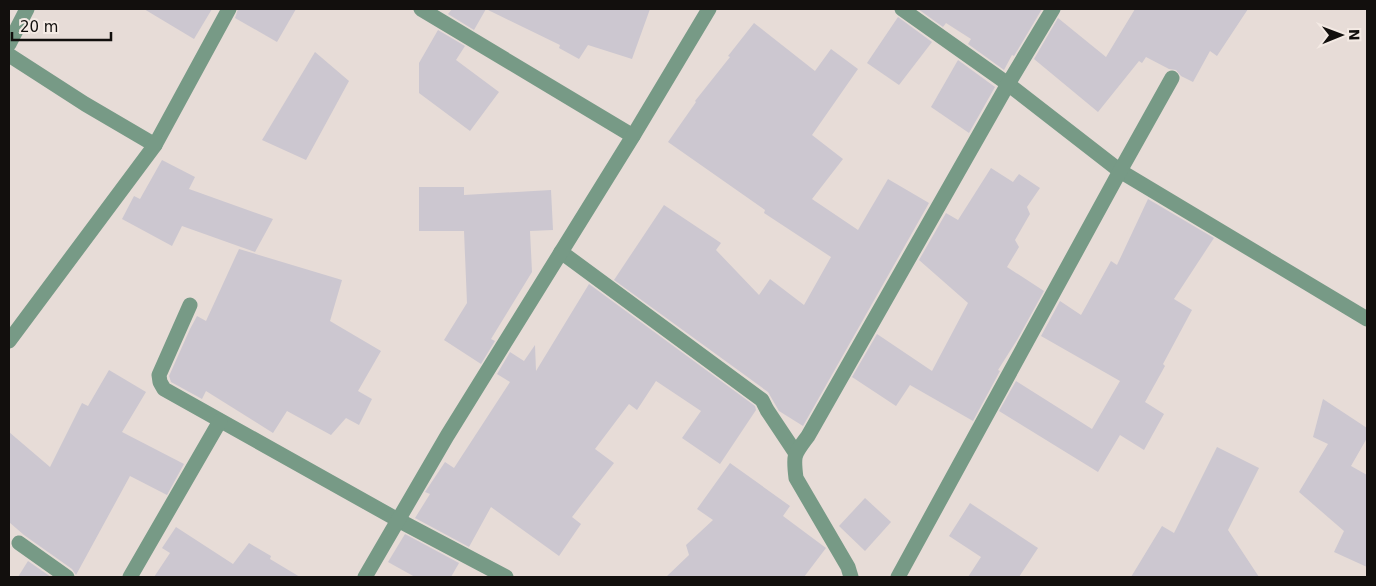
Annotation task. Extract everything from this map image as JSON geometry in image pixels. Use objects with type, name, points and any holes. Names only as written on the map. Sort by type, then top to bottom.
[{"type":"street","points":[[9,44],[28,9]]},
{"type":"street","points":[[9,341],[155,145],[230,9]]},
{"type":"street","points":[[421,9],[633,136]]},
{"type":"street","points":[[365,577],[447,436],[633,136],[709,9]]},
{"type":"street","points":[[902,9],[1008,84],[1120,171],[1367,319]]},
{"type":"street","points":[[851,577],[848,567],[796,478],[795,452],[808,436],[1008,84],[1053,9]]},
{"type":"street","points":[[9,55],[85,104],[155,145]]},
{"type":"street","points":[[898,577],[1172,78]]},
{"type":"street","points":[[561,252],[762,400],[766,410],[795,452]]},
{"type":"street","points":[[190,305],[159,374],[160,382],[164,389],[398,520],[506,577]]},
{"type":"street","points":[[130,577],[220,421]]},
{"type":"street","points":[[19,543],[67,577]]},
{"type":"building","points":[[144,9],[212,9],[194,39]]},
{"type":"building","points":[[238,9],[296,9],[277,42],[235,18]]},
{"type":"building","points":[[452,9],[486,9],[474,30],[448,14]]},
{"type":"building","points":[[486,9],[650,9],[632,59],[588,45],[579,59],[559,48],[560,45]]},
{"type":"building","points":[[918,9],[1042,9],[1004,70],[968,44],[971,39],[946,23],[943,27]]},
{"type":"building","points":[[1135,9],[1248,9],[1217,56],[1210,51],[1193,82],[1181,76],[1176,70],[1169,69],[1146,57],[1142,63],[1139,61],[1098,112],[1034,59],[1058,18],[1106,57]]},
{"type":"building","points":[[898,17],[932,42],[899,85],[867,63]]},
{"type":"building","points":[[754,23],[815,71],[831,49],[858,69],[812,135],[843,159],[812,199],[858,230],[888,179],[929,203],[803,426],[779,411],[768,392],[614,280],[664,205],[721,243],[716,250],[759,295],[770,279],[804,305],[831,257],[764,213],[765,210],[668,142],[695,101]]},
{"type":"building","points":[[438,30],[465,46],[456,60],[499,92],[470,131],[419,93],[419,63]]},
{"type":"building","points":[[315,52],[349,81],[306,160],[262,140]]},
{"type":"building","points":[[958,60],[995,87],[969,133],[931,107]]},
{"type":"building","points":[[162,160],[195,177],[189,189],[273,219],[255,252],[182,226],[172,246],[122,219],[134,196],[140,199]]},
{"type":"building","points":[[991,168],[1013,182],[1019,174],[1040,188],[1027,207],[1030,214],[1015,240],[1019,247],[1007,267],[1044,291],[998,370],[1000,371],[973,421],[910,385],[896,406],[852,377],[877,334],[932,371],[968,303],[919,260],[946,213],[958,220]]},
{"type":"building","points":[[419,187],[464,187],[464,195],[551,190],[553,230],[530,231],[532,272],[491,339],[495,341],[481,364],[444,340],[467,303],[464,231],[419,231]]},
{"type":"building","points":[[1148,199],[1214,238],[1174,299],[1192,310],[1145,402],[1164,414],[1144,450],[1120,435],[1098,472],[999,411],[1016,381],[1092,429],[1120,381],[1041,336],[1060,301],[1081,315],[1111,261],[1117,265]]},
{"type":"building","points":[[239,249],[342,280],[330,321],[381,351],[358,391],[372,399],[359,425],[346,418],[331,435],[287,411],[273,433],[206,391],[202,399],[171,382],[169,376],[190,329],[197,316],[206,321]]},
{"type":"building","points":[[589,284],[755,406],[756,410],[720,464],[682,438],[701,411],[656,381],[637,410],[629,404],[595,449],[614,463],[572,517],[581,524],[559,556],[491,507],[469,547],[415,518],[430,494],[425,492],[445,462],[454,468],[510,382],[497,374],[510,352],[524,361],[535,345],[536,371]]},
{"type":"building","points":[[109,370],[146,392],[122,432],[184,464],[167,495],[130,476],[76,575],[72,569],[9,522],[9,432],[50,467],[82,403],[88,406]]},
{"type":"building","points":[[1323,399],[1367,428],[1367,438],[1351,466],[1367,475],[1367,567],[1334,552],[1344,531],[1299,492],[1328,444],[1313,437]]},
{"type":"building","points":[[1217,447],[1259,468],[1228,530],[1259,577],[1131,577],[1162,526],[1174,533]]},
{"type":"building","points":[[730,463],[790,506],[783,516],[826,548],[804,577],[666,577],[689,555],[686,545],[713,520],[697,509]]},
{"type":"building","points":[[865,498],[891,522],[865,551],[839,526]]},
{"type":"building","points":[[970,503],[1038,548],[1019,577],[968,577],[981,557],[949,536]]},
{"type":"building","points":[[176,527],[233,564],[249,543],[271,556],[270,559],[300,577],[154,577],[170,553],[162,548]]},
{"type":"building","points":[[405,534],[459,563],[451,577],[415,577],[388,562]]},
{"type":"building","points":[[28,561],[51,577],[18,577]]}]
